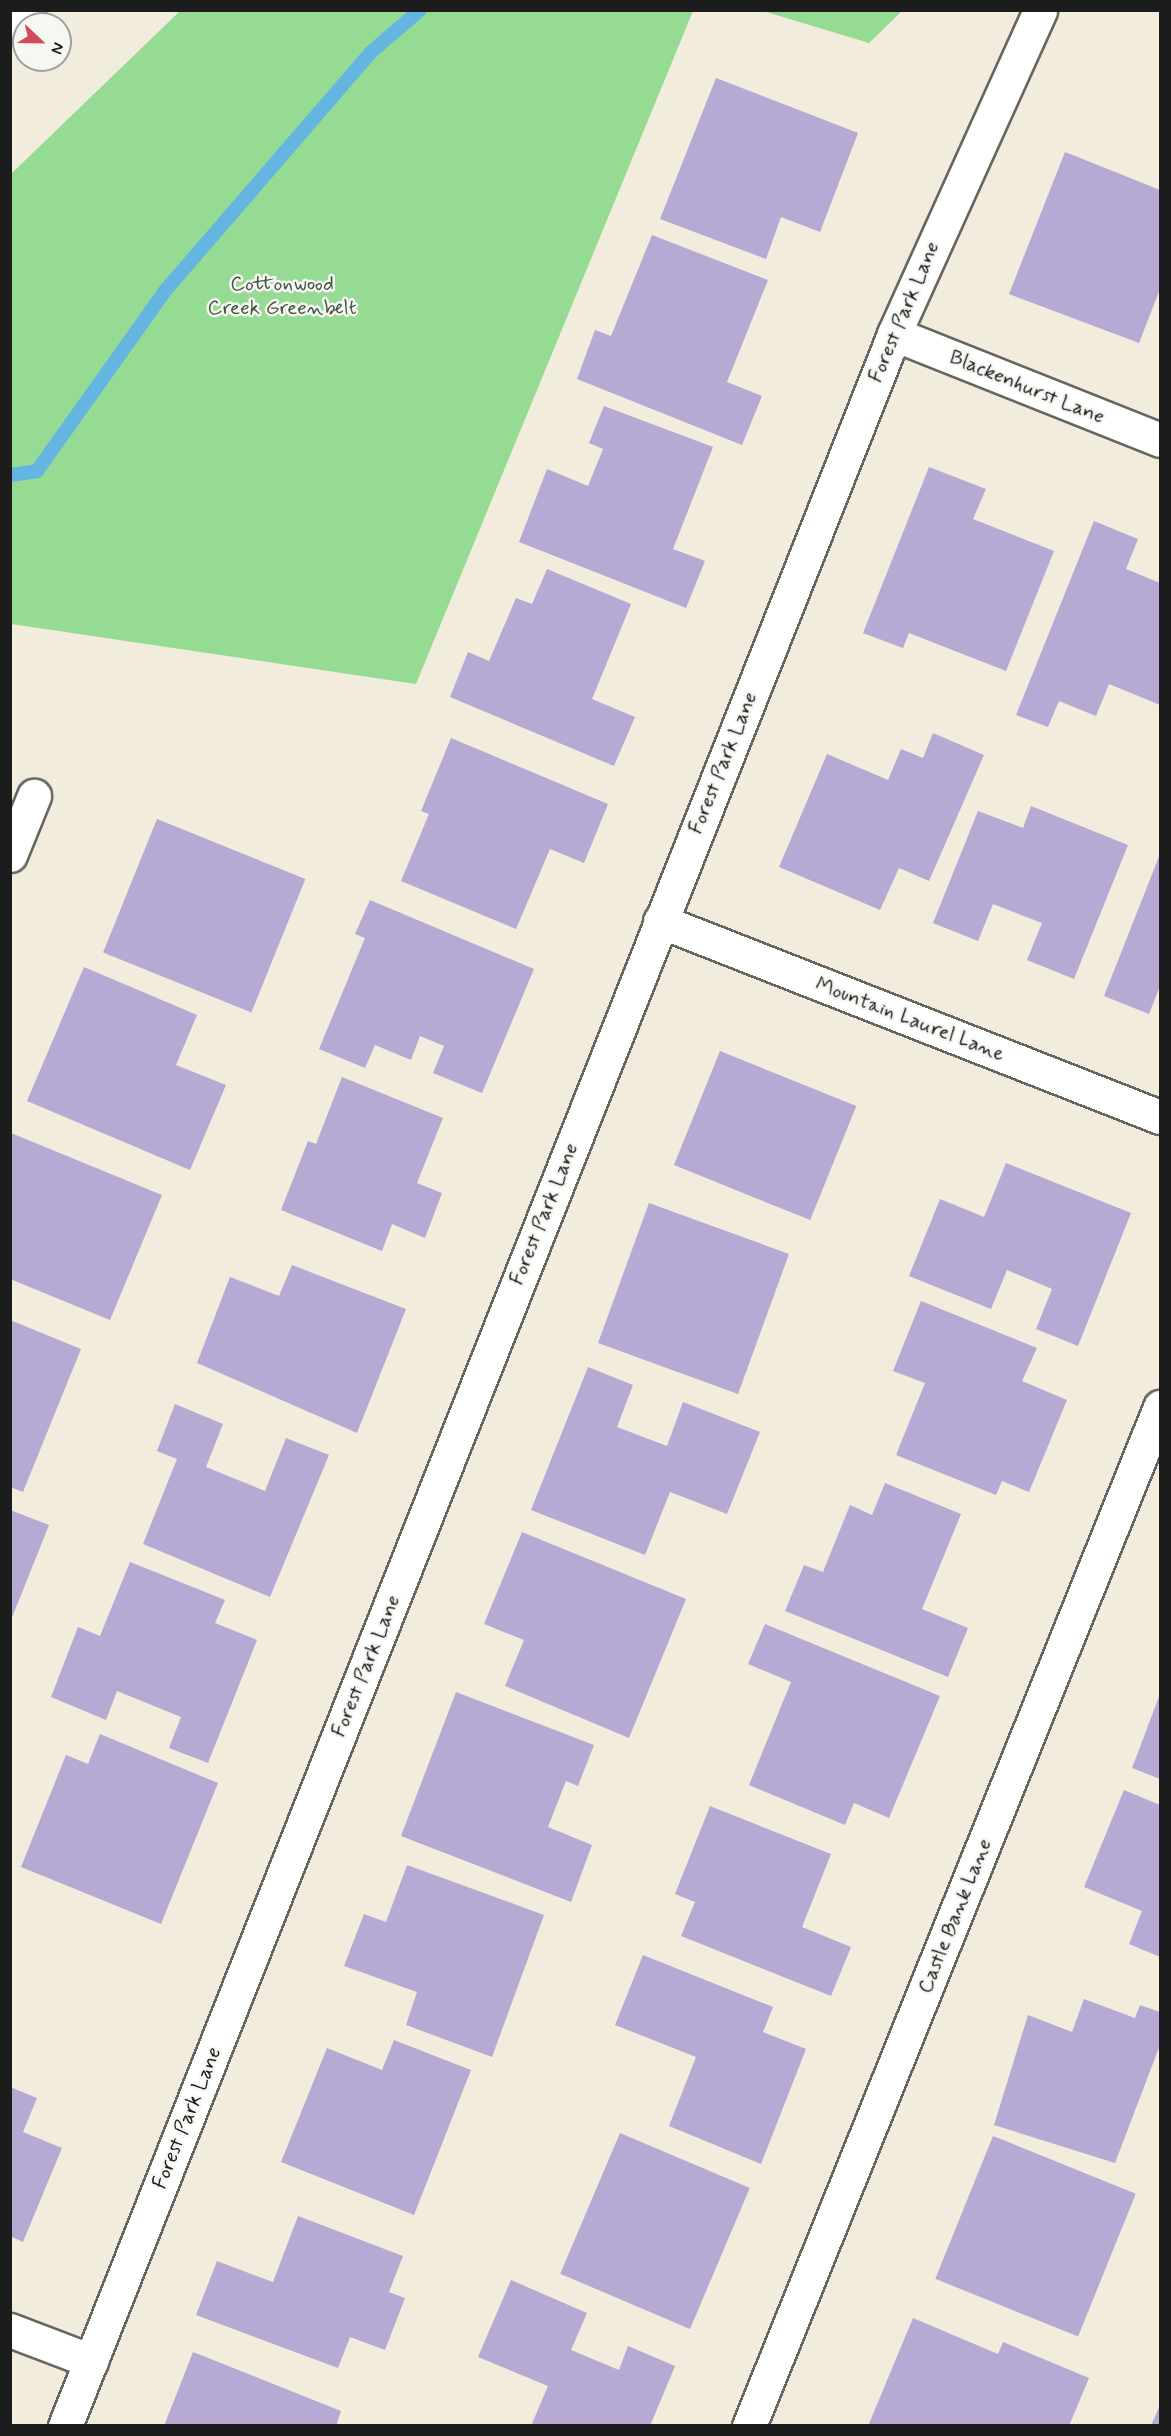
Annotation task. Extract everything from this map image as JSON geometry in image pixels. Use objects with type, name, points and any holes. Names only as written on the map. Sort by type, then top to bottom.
[{"type":"street","points":[[10,26],[28,10]]},
{"type":"street","name":"Forest Park Lane","points":[[65,2426],[894,334],[1040,10]]},
{"type":"street","name":"Blackenhurst Lane","points":[[894,334],[1161,440]]},
{"type":"street","points":[[10,855],[34,796]]},
{"type":"street","name":"Mountain Laurel Lane","points":[[660,921],[1161,1117]]},
{"type":"street","name":"Castle Bank Lane","points":[[749,2426],[1161,1407]]},
{"type":"street","points":[[10,2331],[91,2361]]},
{"type":"green space","name":"Cottonwood Creek Greenbelt","points":[[180,11],[693,11],[416,684],[11,624],[11,174]]},
{"type":"green space","points":[[763,11],[902,11],[869,43]]},
{"type":"building","points":[[716,78],[858,133],[820,232],[781,217],[766,259],[660,219]]},
{"type":"building","points":[[1065,152],[1160,190],[1160,289],[1139,343],[1009,294]]},
{"type":"building","points":[[652,235],[768,280],[727,382],[762,396],[742,445],[577,379],[595,330],[611,336]]},
{"type":"building","points":[[604,406],[713,447],[673,549],[705,561],[686,608],[519,542],[547,469],[588,486],[603,449],[589,443]]},
{"type":"building","points":[[929,467],[986,489],[973,519],[1054,551],[1006,671],[909,633],[903,648],[863,633]]},
{"type":"building","points":[[1094,521],[1138,539],[1126,569],[1160,583],[1160,705],[1109,684],[1096,716],[1059,701],[1048,727],[1016,715]]},
{"type":"building","points":[[547,569],[631,604],[592,699],[635,717],[614,766],[450,697],[468,652],[489,661],[516,598],[532,604]]},
{"type":"building","points":[[933,733],[984,755],[929,881],[899,868],[880,910],[779,867],[827,754],[888,780],[901,749],[923,758]]},
{"type":"building","points":[[451,738],[608,804],[584,863],[550,849],[516,929],[401,881],[429,814],[421,811]]},
{"type":"building","points":[[1031,806],[1128,845],[1074,979],[1027,960],[1042,923],[993,904],[978,941],[933,923],[978,811],[1023,828]]},
{"type":"building","points":[[157,819],[305,879],[251,1012],[103,953]]},
{"type":"building","points":[[1160,854],[1160,986],[1149,1014],[1104,996]]},
{"type":"building","points":[[370,900],[534,969],[482,1093],[433,1073],[444,1046],[420,1036],[411,1060],[375,1045],[365,1068],[319,1049],[365,938],[355,934]]},
{"type":"building","points":[[84,967],[197,1015],[176,1065],[226,1085],[190,1170],[27,1101]]},
{"type":"building","points":[[720,1051],[856,1106],[810,1220],[674,1165]]},
{"type":"building","points":[[342,1077],[443,1118],[417,1183],[442,1193],[425,1238],[392,1224],[382,1251],[281,1210],[308,1141],[316,1144]]},
{"type":"building","points":[[11,1133],[162,1195],[110,1320],[10,1279]]},
{"type":"building","points":[[1006,1163],[1131,1213],[1078,1346],[1036,1329],[1052,1289],[1007,1270],[991,1309],[909,1276],[940,1199],[984,1217]]},
{"type":"building","points":[[649,1203],[789,1254],[738,1394],[598,1343]]},
{"type":"building","points":[[292,1265],[406,1309],[357,1433],[197,1363],[230,1277],[279,1296]]},
{"type":"building","points":[[921,1301],[1037,1348],[1022,1381],[1067,1400],[1029,1492],[1002,1481],[996,1495],[896,1455],[925,1383],[893,1371]]},
{"type":"building","points":[[10,1320],[81,1349],[23,1492],[10,1487]]},
{"type":"building","points":[[588,1367],[633,1385],[617,1427],[667,1446],[683,1402],[760,1432],[727,1514],[670,1492],[645,1555],[531,1510]]},
{"type":"building","points":[[175,1404],[223,1424],[206,1467],[265,1491],[286,1438],[329,1455],[270,1597],[143,1544],[177,1459],[157,1451]]},
{"type":"building","points":[[885,1483],[961,1514],[922,1609],[968,1628],[948,1677],[785,1611],[804,1565],[823,1572],[850,1505],[872,1515]]},
{"type":"building","points":[[10,1510],[49,1525],[11,1620],[10,1620]]},
{"type":"building","points":[[522,1532],[686,1599],[629,1738],[505,1686],[524,1640],[484,1624]]},
{"type":"building","points":[[130,1562],[225,1600],[215,1623],[257,1640],[208,1763],[169,1748],[181,1717],[117,1691],[106,1720],[51,1697],[78,1627],[100,1636]]},
{"type":"building","points":[[765,1624],[940,1696],[889,1818],[854,1803],[845,1825],[749,1785],[791,1682],[748,1664]]},
{"type":"building","points":[[456,1692],[594,1745],[578,1786],[566,1781],[548,1827],[592,1845],[571,1902],[401,1836]]},
{"type":"building","points":[[1160,1694],[1160,1779],[1132,1768]]},
{"type":"building","points":[[100,1734],[218,1783],[161,1924],[21,1867],[66,1755],[88,1764]]},
{"type":"building","points":[[1124,1790],[1160,1805],[1160,1957],[1129,1944],[1142,1911],[1084,1887]]},
{"type":"building","points":[[710,1806],[831,1854],[802,1927],[851,1947],[831,1996],[681,1936],[695,1902],[675,1894]]},
{"type":"building","points":[[407,1865],[544,1915],[492,2057],[406,2025],[417,1992],[344,1966],[364,1914],[386,1922]]},
{"type":"building","points":[[643,1955],[773,2007],[763,2032],[806,2049],[761,2164],[669,2126],[696,2057],[615,2025]]},
{"type":"building","points":[[1084,1999],[1135,2018],[1140,2005],[1160,2012],[1160,2045],[1115,2163],[994,2125],[1028,2015],[1072,2032]]},
{"type":"building","points":[[394,2040],[471,2070],[414,2215],[281,2162],[327,2048],[382,2070]]},
{"type":"building","points":[[10,2087],[37,2098],[23,2132],[62,2148],[23,2242],[10,2236]]},
{"type":"building","points":[[620,2133],[750,2188],[690,2329],[560,2274]]},
{"type":"building","points":[[993,2136],[1136,2194],[1078,2336],[935,2279]]},
{"type":"building","points":[[298,2216],[403,2256],[389,2292],[405,2298],[385,2350],[350,2337],[338,2368],[196,2315],[217,2261],[273,2282]]},
{"type":"building","points":[[511,2280],[587,2313],[571,2350],[619,2370],[628,2346],[675,2366],[650,2426],[531,2426],[548,2386],[478,2357]]},
{"type":"building","points":[[913,2318],[998,2354],[1003,2342],[1089,2378],[1069,2426],[868,2426]]},
{"type":"building","points":[[193,2352],[341,2411],[336,2426],[164,2426]]},
{"type":"building","points":[[1159,2407],[1160,2426],[1151,2426]]},
{"type":"waterway","points":[[10,475],[37,471],[164,292],[370,53],[420,10]]}]
